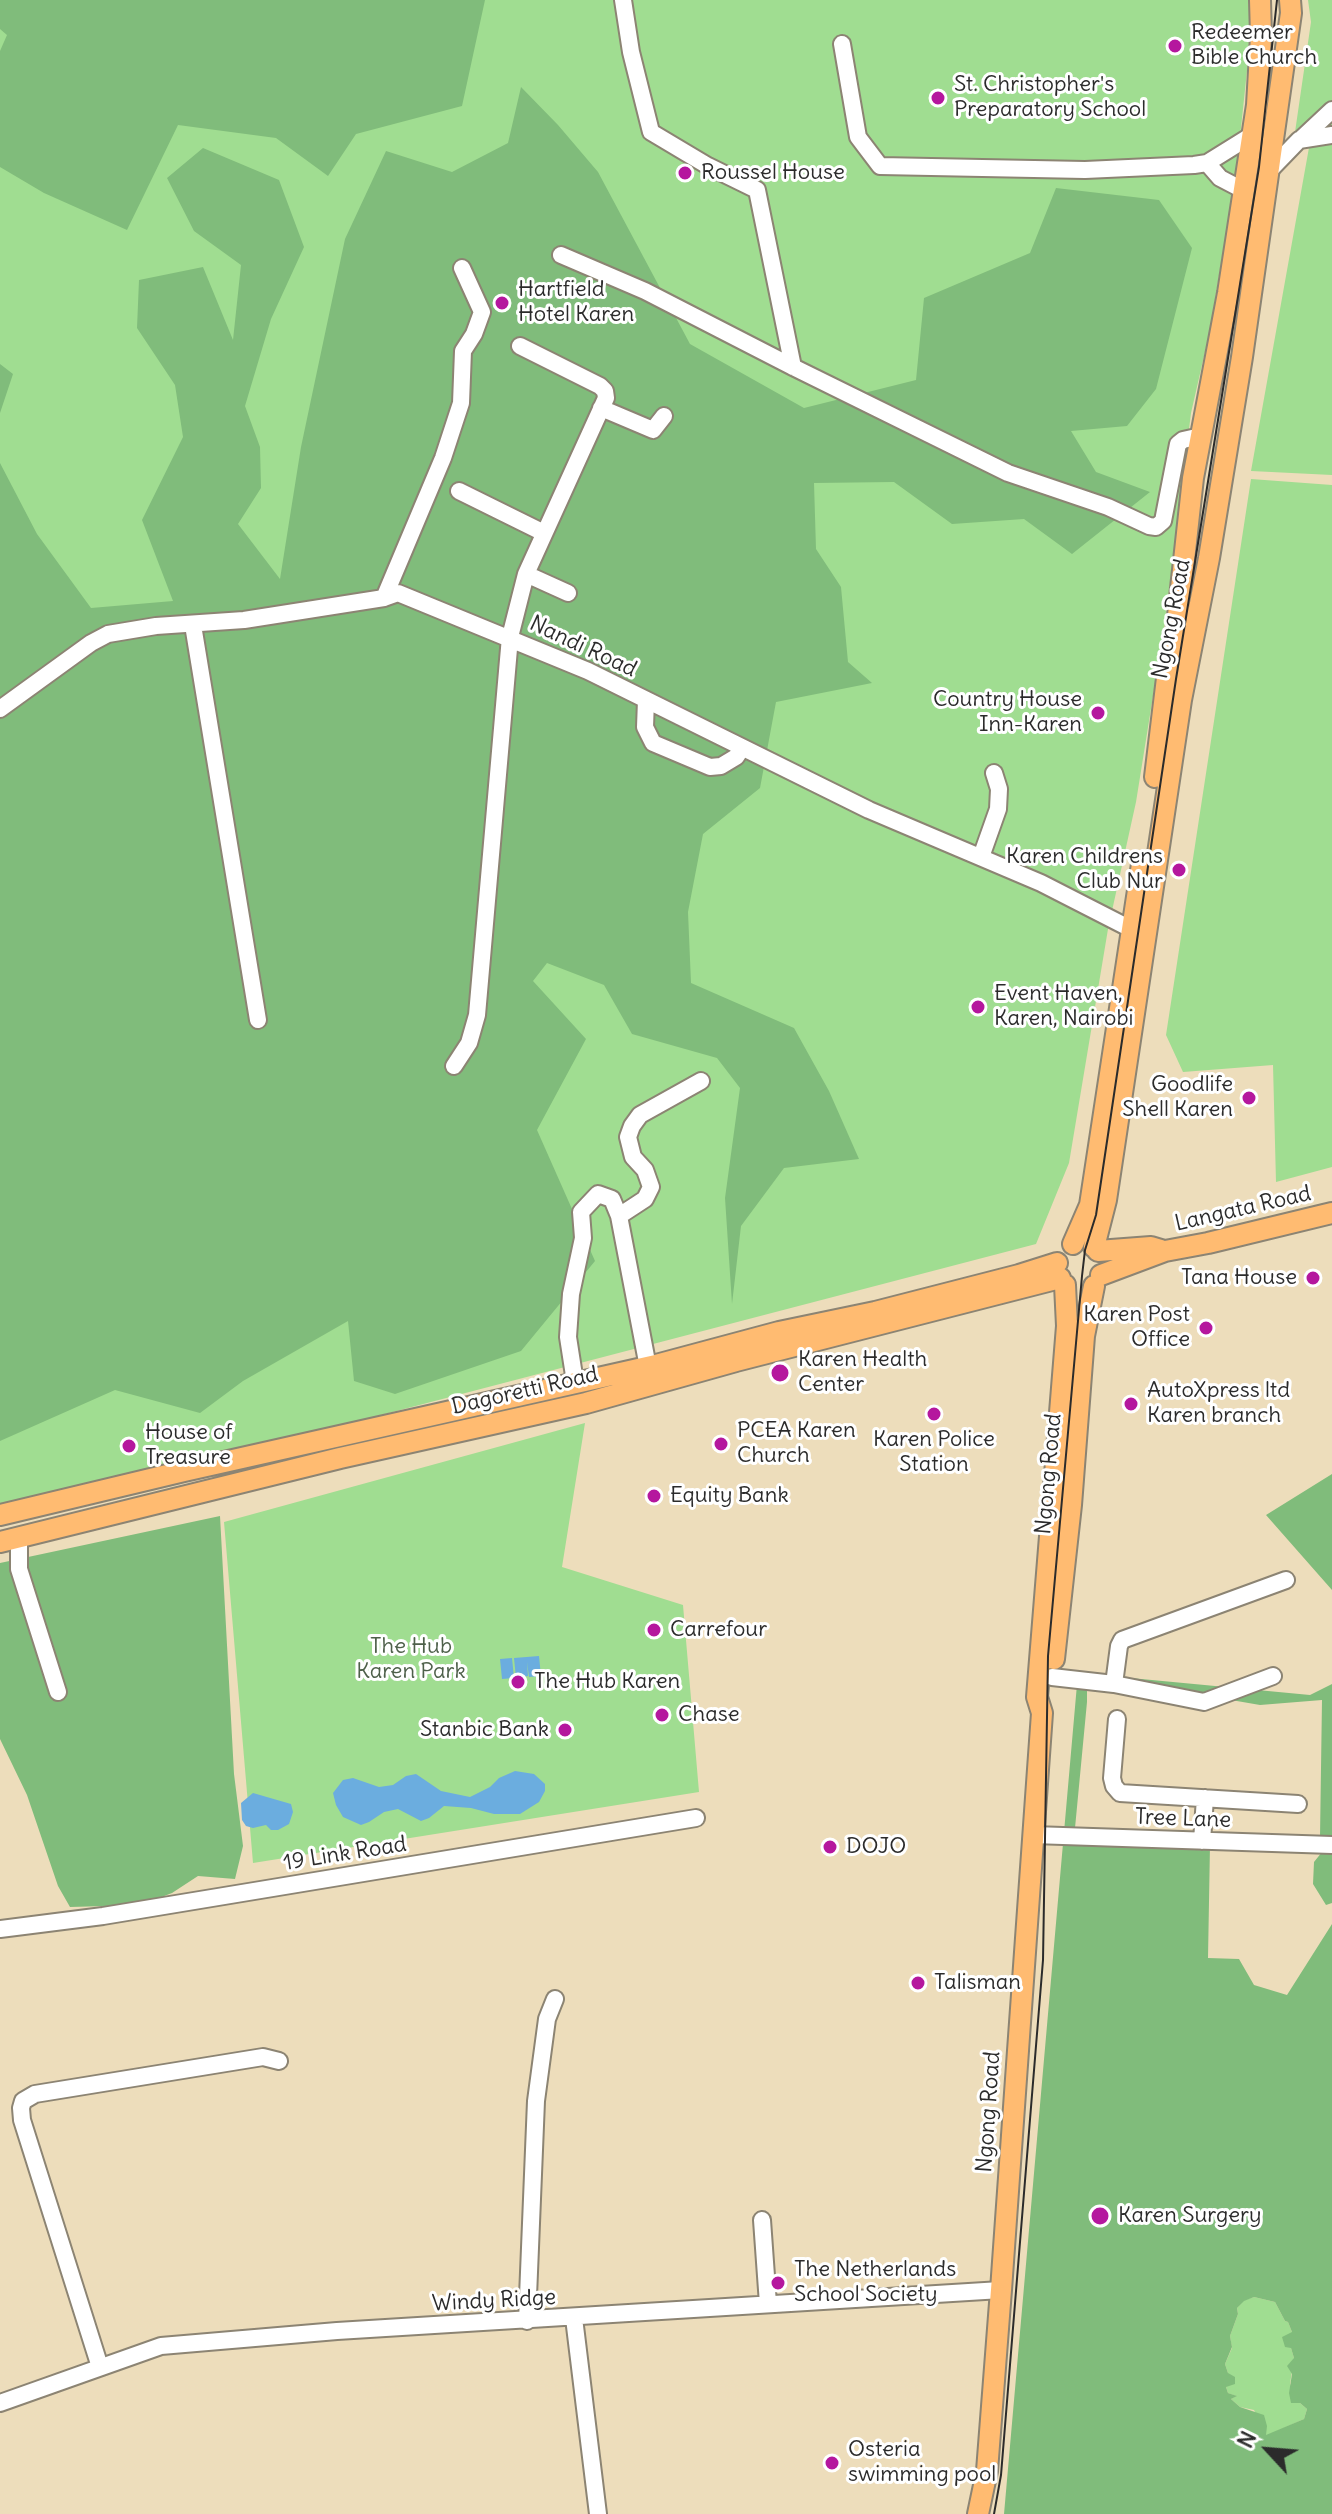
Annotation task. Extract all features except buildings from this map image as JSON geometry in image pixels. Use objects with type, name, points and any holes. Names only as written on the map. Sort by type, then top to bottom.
[{"type":"main road","name":"Ngong Road","points":[[1073,1244],[1090,1205],[1161,736],[1167,678],[1175,643],[1193,478],[1228,293],[1252,135],[1259,75],[1260,0]]},
{"type":"main road","name":"Ngong Road","points":[[1096,1249],[1106,1200],[1166,790],[1190,645],[1209,558],[1257,255],[1291,13],[1290,0]]},
{"type":"main road","name":"Langata Road","points":[[1165,1251],[1332,1213]]},
{"type":"main road","points":[[1085,1243],[1096,1249],[1151,1247],[1165,1251],[1079,1290],[1060,1275],[1063,1250],[1073,1244],[1085,1243]]},
{"type":"main road","points":[[1096,1249],[1103,1265],[1098,1280]]},
{"type":"main road","name":"Dagoretti Road","points":[[0,1515],[648,1367],[1030,1272],[1060,1275]]},
{"type":"main road","name":"Ngong Road","points":[[1042,1713],[1052,1677],[1067,1326],[1060,1275]]},
{"type":"main road","name":"Dagoretti Road","points":[[10,1540],[340,1458],[586,1403],[1060,1275]]},
{"type":"main road","name":"Ngong Road","points":[[978,2514],[987,2471],[1001,2290],[1042,1713],[1037,1697],[1057,1564],[1084,1336],[1098,1280]]},
{"type":"street","points":[[623,0],[631,52],[651,132],[708,166],[757,190],[793,367]]},
{"type":"street","points":[[842,44],[858,137],[880,166],[1085,170],[1182,166],[1207,163],[1252,135]]},
{"type":"street","points":[[1270,170],[1332,110]]},
{"type":"street","points":[[1299,140],[1332,135]]},
{"type":"street","points":[[1207,163],[1220,178],[1243,190]]},
{"type":"street","points":[[561,255],[645,291],[1008,473],[1108,507],[1186,539]]},
{"type":"street","points":[[384,598],[434,481],[461,403],[463,351],[474,334],[482,312],[462,268]]},
{"type":"street","points":[[454,1066],[469,1043],[477,1015],[510,637],[526,574],[606,398],[600,386],[520,346]]},
{"type":"street","points":[[601,408],[653,430],[664,416]]},
{"type":"street","points":[[1156,527],[1165,514],[1178,444],[1201,436]]},
{"type":"street","points":[[459,491],[544,533]]},
{"type":"street","points":[[526,574],[568,593]]},
{"type":"street","name":"Nandi Road","points":[[0,709],[100,637],[156,626],[244,620],[384,598],[398,593],[588,671],[869,810],[1041,883],[1131,929]]},
{"type":"street","points":[[193,625],[258,1020]]},
{"type":"street","points":[[646,700],[645,727],[653,743],[710,767],[721,766],[736,757],[742,748]]},
{"type":"street","points":[[981,857],[998,809],[999,789],[994,773]]},
{"type":"street","points":[[619,1216],[645,1199],[651,1187],[645,1170],[633,1157],[628,1137],[632,1126],[640,1115],[701,1081]]},
{"type":"street","points":[[575,1382],[568,1337],[571,1294],[583,1238],[581,1212],[598,1194],[612,1199],[619,1216],[648,1367]]},
{"type":"street","points":[[10,1540],[58,1692]]},
{"type":"street","points":[[1114,1684],[1122,1640],[1286,1580]]},
{"type":"street","points":[[1052,1677],[1114,1684],[1204,1702],[1273,1676]]},
{"type":"street","points":[[1117,1719],[1112,1778],[1120,1793],[1298,1804]]},
{"type":"street","points":[[1202,1841],[1205,1798]]},
{"type":"street","name":"19 Link Road","points":[[0,1929],[103,1916],[696,1818]]},
{"type":"street","name":"Tree Lane","points":[[1033,1835],[1332,1845]]},
{"type":"street","points":[[527,2321],[536,2101],[547,2019],[555,1999]]},
{"type":"street","points":[[100,2367],[22,2120],[23,2101],[35,2094],[263,2057],[279,2061]]},
{"type":"street","points":[[762,2220],[768,2304]]},
{"type":"street","name":"Windy Ridge","points":[[0,2403],[161,2346],[196,2342],[1001,2290]]},
{"type":"street","points":[[574,2318],[598,2514]]},
{"type":"green space","points":[[0,0],[1251,0],[1237,166],[1210,330],[1191,413],[1166,615],[1136,802],[1108,929],[1069,1163],[1036,1244],[362,1420],[0,1508]]},
{"type":"green space","points":[[0,0],[485,0],[462,106],[356,134],[328,176],[276,138],[178,125],[127,230],[44,193],[0,167],[0,51],[7,35],[0,29]]},
{"type":"green space","points":[[1308,0],[1332,0],[1332,137],[1294,139],[1311,22]]},
{"type":"green space","points":[[521,87],[598,172],[690,344],[804,408],[916,380],[924,298],[1030,253],[1056,188],[1159,200],[1192,248],[1156,389],[1127,426],[1071,431],[1096,472],[1150,492],[1072,554],[1024,519],[952,524],[894,482],[814,483],[816,549],[841,587],[848,662],[872,683],[776,702],[760,788],[703,834],[688,912],[691,983],[794,1028],[829,1091],[859,1159],[784,1168],[741,1226],[732,1304],[725,1198],[740,1088],[717,1058],[632,1034],[604,985],[547,963],[533,981],[586,1039],[537,1130],[595,1261],[521,1351],[395,1394],[354,1381],[348,1321],[243,1381],[200,1413],[115,1390],[0,1441],[0,463],[37,534],[91,608],[173,601],[142,520],[183,437],[175,385],[137,328],[139,280],[203,267],[233,340],[241,265],[194,231],[167,178],[203,148],[279,180],[304,247],[271,319],[245,406],[260,447],[261,488],[238,524],[280,579],[301,447],[345,239],[386,151],[452,172],[508,143]]},
{"type":"green space","points":[[1310,142],[1332,142],[1332,475],[1251,471]]},
{"type":"green space","points":[[0,364],[13,374],[0,413]]},
{"type":"green space","points":[[1251,479],[1332,485],[1332,1167],[1276,1182],[1273,1065],[1183,1072],[1166,1035]]},
{"type":"green space","name":"The Hub Karen Park","points":[[585,1423],[562,1567],[683,1605],[699,1792],[253,1863],[224,1522]]},
{"type":"green space","points":[[1332,1474],[1332,1590],[1266,1515]]},
{"type":"green space","points":[[220,1516],[234,1774],[243,1846],[235,1879],[198,1876],[172,1893],[141,1905],[70,1907],[58,1886],[27,1795],[0,1739],[0,1563]]},
{"type":"green space","points":[[1078,1673],[1310,1695],[1332,1684],[1332,1903],[1326,1905],[1313,1884],[1314,1862],[1330,1842],[1210,1845],[1208,1958],[1239,1959],[1254,1985],[1287,1995],[1332,1924],[1332,2514],[1004,2514]],"holes":[[[1087,1679],[1150,1686],[1260,1705],[1322,1700],[1320,1837],[1075,1828]],[[1254,2297],[1275,2302],[1288,2322],[1292,2332],[1282,2337],[1294,2358],[1287,2366],[1292,2374],[1291,2403],[1300,2403],[1307,2409],[1304,2419],[1266,2435],[1264,2415],[1240,2407],[1231,2399],[1237,2396],[1228,2393],[1226,2387],[1235,2384],[1235,2377],[1228,2373],[1225,2364],[1232,2347],[1230,2336],[1238,2314],[1237,2308]]]},
{"type":"green space","points":[[1254,2297],[1275,2302],[1288,2322],[1294,2358],[1290,2384],[1300,2403],[1307,2409],[1304,2419],[1266,2436],[1254,2410],[1240,2407],[1231,2399],[1236,2396],[1228,2393],[1226,2387],[1228,2373],[1225,2364],[1232,2348],[1230,2336],[1238,2314],[1237,2308],[1244,2300]]},
{"type":"water","points":[[539,1656],[541,1676],[529,1677],[527,1662],[528,1676],[516,1678],[514,1658]]},
{"type":"water","points":[[512,1658],[514,1678],[502,1679],[500,1659]]},
{"type":"water","points":[[515,1771],[534,1774],[545,1784],[539,1802],[520,1814],[494,1814],[444,1806],[421,1821],[398,1809],[384,1812],[361,1825],[343,1817],[333,1793],[343,1780],[353,1778],[379,1787],[393,1785],[406,1776],[416,1774],[441,1791],[470,1797]]},
{"type":"water","points":[[253,1793],[291,1804],[293,1812],[289,1824],[278,1830],[271,1830],[266,1825],[246,1826],[242,1820],[241,1803]]},
{"type":"tram line","points":[[994,2514],[1001,2475],[1043,1960],[1048,1656],[1082,1276],[1085,1250],[1096,1215],[1176,679],[1259,167],[1277,0]]},
{"type":"place","name":"Redeemer Bible Church","points":[[1175,46]]},
{"type":"place","name":"St. Christopher's Preparatory School","points":[[938,98]]},
{"type":"place","name":"Roussel House","points":[[685,173]]},
{"type":"place","name":"Hartfield Hotel Karen","points":[[502,303]]},
{"type":"place","name":"Country House Inn-Karen","points":[[1098,713]]},
{"type":"place","name":"Karen Childrens Club Nur","points":[[1179,870]]},
{"type":"place","name":"Event Haven, Karen, Nairobi","points":[[978,1007]]},
{"type":"place","name":"Goodlife Shell Karen","points":[[1249,1098]]},
{"type":"place","name":"Tana House","points":[[1313,1278]]},
{"type":"place","name":"Karen Post Office","points":[[1206,1328]]},
{"type":"place","name":"Karen Health Center","points":[[780,1373]]},
{"type":"place","name":"AutoXpress ltd Karen branch","points":[[1131,1404]]},
{"type":"place","name":"Karen Police Station","points":[[934,1414]]},
{"type":"place","name":"PCEA Karen Church","points":[[721,1444]]},
{"type":"place","name":"House of Treasure","points":[[129,1446]]},
{"type":"place","name":"Equity Bank","points":[[654,1496]]},
{"type":"place","name":"Carrefour","points":[[654,1630]]},
{"type":"place","name":"The Hub Karen","points":[[518,1682]]},
{"type":"place","name":"Chase","points":[[662,1715]]},
{"type":"place","name":"Stanbic Bank","points":[[565,1730]]},
{"type":"place","name":"DOJO","points":[[830,1847]]},
{"type":"place","name":"Talisman","points":[[918,1983]]},
{"type":"place","name":"Karen Surgery","points":[[1100,2216]]},
{"type":"place","name":"The Netherlands School Society","points":[[778,2283]]},
{"type":"place","name":"Osteria swimming pool","points":[[832,2463]]}]
